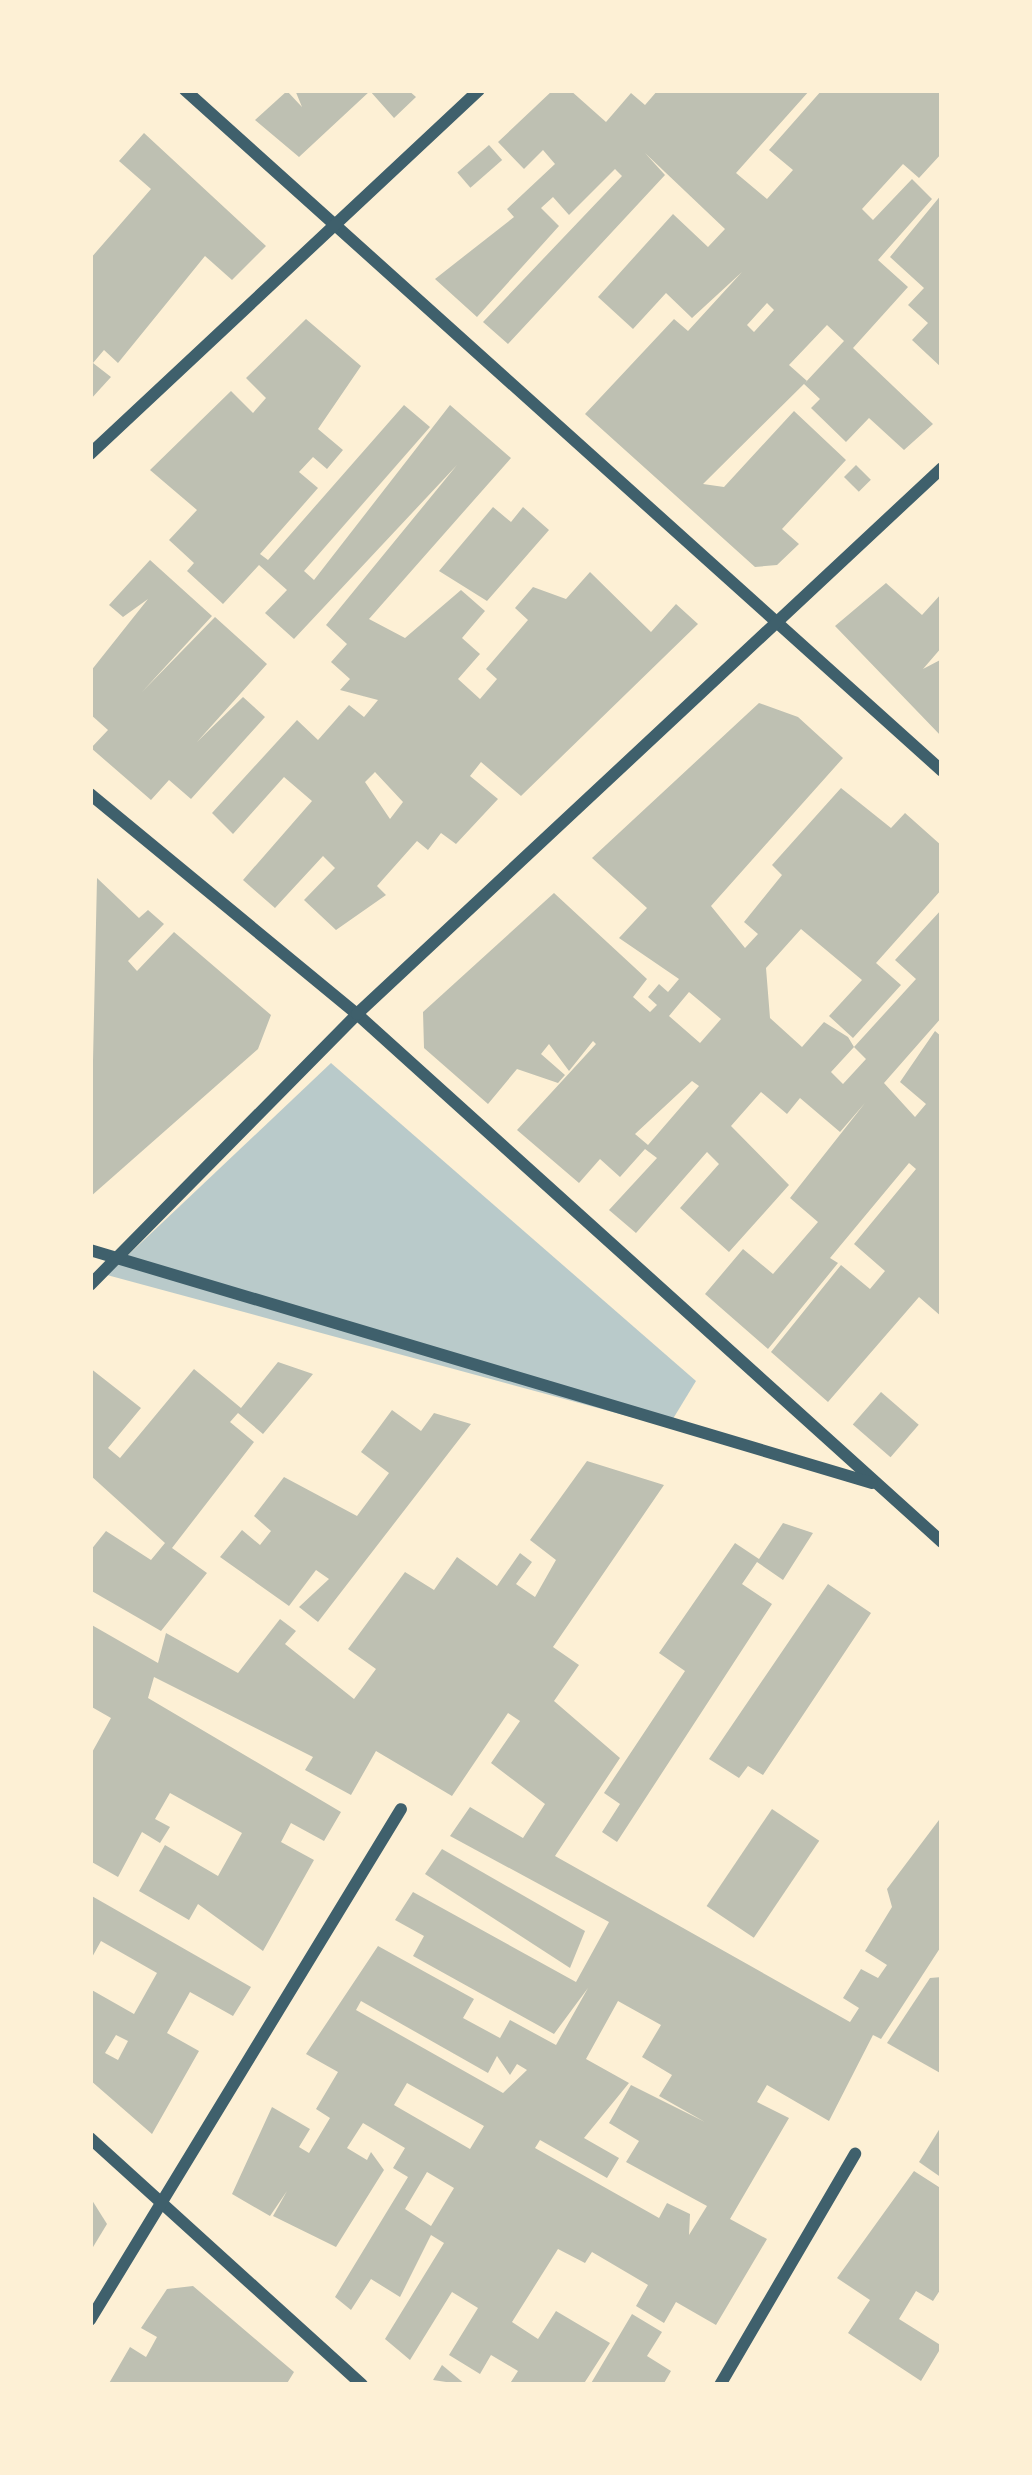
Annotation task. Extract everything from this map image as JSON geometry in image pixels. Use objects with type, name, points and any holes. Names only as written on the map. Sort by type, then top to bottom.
[{"type":"street","points":[[184,90],[336,218],[942,771]]},
{"type":"street","points":[[90,454],[471,92]]},
{"type":"street","points":[[90,1285],[109,1256],[357,1015],[942,468]]},
{"type":"street","points":[[90,794],[357,1015],[942,1542]]},
{"type":"street","points":[[90,1250],[878,1485]]},
{"type":"street","points":[[90,2320],[401,1809]]},
{"type":"street","points":[[90,2138],[158,2205],[362,2385]]},
{"type":"street","points":[[720,2385],[855,2154]]},
{"type":"shaded area","points":[[331,1063],[696,1381],[668,1427],[107,1275]]},
{"type":"building","points":[[295,90],[408,90],[416,97],[394,118],[370,91],[299,157],[255,120],[287,91],[302,107]]},
{"type":"building","points":[[553,90],[570,90],[606,122],[631,93],[645,105],[658,90],[810,90],[736,173],[767,199],[793,170],[769,150],[822,90],[942,90],[942,153],[919,178],[903,164],[862,209],[873,220],[912,179],[932,199],[878,260],[908,287],[853,348],[933,424],[904,450],[869,418],[846,442],[811,408],[820,399],[804,384],[703,484],[724,487],[794,411],[846,460],[782,529],[799,544],[777,565],[755,567],[585,414],[674,319],[688,331],[742,272],[692,318],[666,293],[633,329],[598,297],[673,214],[708,247],[725,229],[645,153],[665,175],[508,344],[483,322],[622,176],[615,169],[569,215],[553,197],[541,208],[559,226],[477,317],[435,279],[514,217],[507,209],[555,164],[543,150],[524,169],[498,142]],"holes":[[[767,303],[774,310],[754,332],[747,325]],[[827,325],[844,341],[807,381],[789,365]]]},
{"type":"building","points":[[144,133],[266,246],[232,280],[205,256],[118,363],[104,350],[93,363],[111,377],[90,400],[90,259],[151,189],[119,161]]},
{"type":"building","points":[[489,145],[502,160],[470,188],[457,173]]},
{"type":"building","points":[[942,194],[942,368],[912,340],[928,323],[908,305],[924,288],[890,257]]},
{"type":"building","points":[[306,319],[361,366],[318,429],[343,450],[327,469],[313,457],[299,472],[318,488],[260,554],[268,560],[404,405],[430,427],[304,571],[314,580],[450,405],[511,458],[369,619],[405,638],[461,590],[485,611],[462,638],[480,654],[458,679],[480,699],[497,679],[486,669],[528,620],[515,608],[533,587],[566,599],[590,572],[651,632],[676,604],[698,624],[521,796],[481,762],[470,776],[498,799],[456,844],[441,833],[428,850],[417,841],[377,886],[386,895],[336,930],[304,900],[335,868],[323,856],[275,908],[243,880],[312,801],[284,777],[233,834],[212,813],[297,720],[318,740],[349,705],[364,717],[378,700],[340,690],[350,679],[331,662],[347,644],[326,625],[457,465],[294,639],[265,613],[287,590],[259,565],[223,604],[187,571],[194,563],[169,540],[197,510],[150,470],[231,391],[253,413],[266,398],[246,378]],"holes":[[[375,772],[403,802],[390,819],[365,782]]]},
{"type":"building","points":[[856,465],[871,480],[859,492],[844,477]]},
{"type":"building","points":[[493,507],[511,522],[523,507],[549,530],[487,601],[439,571]]},
{"type":"building","points":[[150,560],[212,616],[142,692],[215,617],[267,664],[197,742],[243,697],[265,717],[191,799],[169,780],[151,800],[91,748],[108,730],[90,714],[90,672],[148,599],[123,617],[109,605]]},
{"type":"building","points":[[886,583],[922,615],[942,593],[942,647],[923,669],[942,659],[942,737],[835,626]]},
{"type":"building","points":[[759,703],[798,717],[843,758],[711,906],[745,948],[758,934],[744,922],[782,875],[772,865],[841,788],[891,828],[905,813],[942,846],[942,889],[876,963],[901,985],[853,1038],[829,1016],[862,980],[801,929],[766,968],[770,1018],[802,1047],[824,1022],[848,1037],[854,1047],[916,979],[895,960],[942,909],[942,1017],[884,1083],[915,1117],[926,1104],[900,1082],[935,1031],[942,1037],[942,1317],[919,1297],[828,1402],[771,1352],[841,1265],[870,1289],[885,1271],[854,1244],[916,1169],[909,1163],[830,1258],[838,1263],[768,1349],[705,1294],[743,1249],[773,1274],[818,1222],[790,1198],[865,1103],[840,1132],[800,1098],[787,1114],[761,1092],[731,1126],[789,1185],[729,1252],[680,1208],[719,1164],[707,1152],[636,1233],[609,1210],[657,1158],[645,1149],[620,1177],[600,1159],[579,1183],[517,1130],[596,1044],[593,1041],[569,1071],[549,1044],[541,1054],[565,1075],[558,1083],[517,1069],[488,1104],[424,1048],[423,1012],[554,893],[647,979],[633,997],[650,1012],[657,1005],[648,997],[659,984],[668,992],[679,979],[619,938],[647,908],[592,858]],"holes":[[[689,992],[721,1019],[700,1043],[669,1016]],[[854,1047],[866,1059],[843,1084],[831,1072]],[[692,1081],[699,1086],[648,1145],[635,1134]]]},
{"type":"building","points":[[97,878],[139,918],[148,910],[164,924],[128,961],[137,971],[174,932],[271,1015],[258,1049],[90,1197]]},
{"type":"building","points":[[278,1362],[313,1374],[263,1434],[238,1413],[230,1422],[254,1442],[172,1548],[207,1573],[161,1631],[90,1590],[90,1551],[106,1531],[151,1560],[165,1543],[90,1475],[90,1368],[141,1408],[108,1448],[120,1458],[194,1369],[241,1408]]},
{"type":"building","points":[[881,1392],[919,1425],[891,1457],[853,1424]]},
{"type":"building","points":[[392,1410],[421,1431],[434,1413],[471,1424],[318,1622],[299,1607],[329,1579],[316,1570],[289,1606],[220,1557],[242,1530],[260,1545],[271,1531],[254,1516],[284,1477],[357,1516],[389,1473],[361,1452]]},
{"type":"building","points":[[587,1461],[664,1485],[553,1647],[579,1665],[554,1701],[620,1758],[555,1856],[850,2022],[859,2008],[843,1998],[861,1969],[878,1978],[887,1965],[865,1951],[892,1907],[887,1889],[942,1816],[942,1945],[881,2039],[873,2035],[829,2121],[767,2085],[757,2102],[789,2118],[730,2219],[767,2239],[716,2325],[676,2302],[664,2323],[636,2306],[648,2285],[592,2252],[585,2263],[558,2249],[512,2322],[538,2339],[556,2311],[610,2343],[583,2385],[509,2385],[518,2371],[491,2355],[480,2374],[449,2355],[478,2308],[452,2292],[410,2360],[385,2339],[444,2243],[431,2235],[400,2297],[371,2279],[351,2310],[335,2297],[408,2177],[393,2168],[405,2148],[363,2123],[347,2148],[367,2160],[371,2152],[384,2170],[336,2247],[273,2216],[287,2191],[270,2216],[232,2194],[272,2107],[310,2129],[299,2147],[309,2153],[330,2118],[316,2109],[338,2072],[306,2054],[378,1946],[474,1999],[463,2018],[500,2038],[510,2020],[556,2045],[588,1988],[554,2034],[413,1956],[424,1936],[395,1920],[413,1892],[576,1982],[609,1922],[450,1836],[470,1807],[523,1838],[545,1804],[491,1763],[520,1721],[508,1713],[452,1796],[376,1751],[351,1795],[305,1770],[313,1757],[154,1677],[148,1698],[341,1812],[324,1841],[291,1823],[281,1842],[314,1860],[263,1951],[198,1904],[189,1920],[139,1891],[165,1845],[218,1876],[242,1833],[170,1793],[155,1819],[170,1827],[160,1843],[142,1832],[118,1877],[90,1861],[90,1756],[111,1718],[90,1706],[90,1624],[158,1663],[166,1633],[238,1673],[280,1619],[296,1631],[285,1644],[354,1699],[376,1669],[348,1649],[405,1572],[434,1590],[457,1557],[497,1586],[520,1553],[532,1562],[516,1584],[535,1597],[556,1560],[530,1540]],"holes":[[[361,2001],[488,2073],[497,2056],[510,2075],[517,2064],[527,2070],[503,2093],[356,2010]],[[618,2001],[661,2025],[642,2057],[672,2075],[659,2096],[705,2122],[631,2085],[609,2123],[639,2141],[626,2162],[707,2206],[689,2235],[690,2214],[667,2203],[659,2218],[535,2148],[540,2140],[607,2178],[619,2158],[584,2138],[629,2083],[586,2059]],[[407,2083],[484,2126],[470,2149],[394,2105]],[[427,2172],[454,2188],[431,2226],[405,2209]]]},
{"type":"building","points":[[783,1523],[813,1533],[783,1580],[757,1562],[742,1584],[772,1604],[617,1842],[602,1832],[620,1804],[604,1793],[685,1671],[659,1653],[735,1543],[759,1559]]},
{"type":"building","points":[[828,1584],[871,1613],[763,1775],[748,1766],[739,1778],[709,1759]]},
{"type":"building","points":[[772,1809],[819,1841],[754,1938],[707,1906]]},
{"type":"building","points":[[442,1849],[585,1931],[570,1968],[425,1874]]},
{"type":"building","points":[[90,1895],[251,1987],[233,2016],[190,1992],[167,2033],[199,2051],[152,2134],[90,2080],[90,1989],[134,2014],[157,1973],[101,1941],[90,1961]],"holes":[[[116,2035],[128,2041],[118,2060],[105,2053]]]},
{"type":"building","points":[[942,1977],[942,2074],[887,2043],[930,1978]]},
{"type":"building","points":[[942,2125],[942,2178],[919,2162]]},
{"type":"building","points":[[914,2171],[942,2189],[942,2287],[933,2301],[916,2291],[899,2319],[942,2346],[921,2381],[848,2333],[870,2300],[837,2278]]},
{"type":"building","points":[[90,2197],[107,2224],[90,2252]]},
{"type":"building","points":[[193,2286],[294,2372],[286,2385],[108,2385],[130,2347],[146,2357],[157,2337],[141,2328],[167,2289]]},
{"type":"building","points":[[632,2314],[662,2332],[647,2356],[671,2371],[663,2385],[590,2385]]},
{"type":"building","points":[[442,2365],[466,2385],[433,2380]]}]
